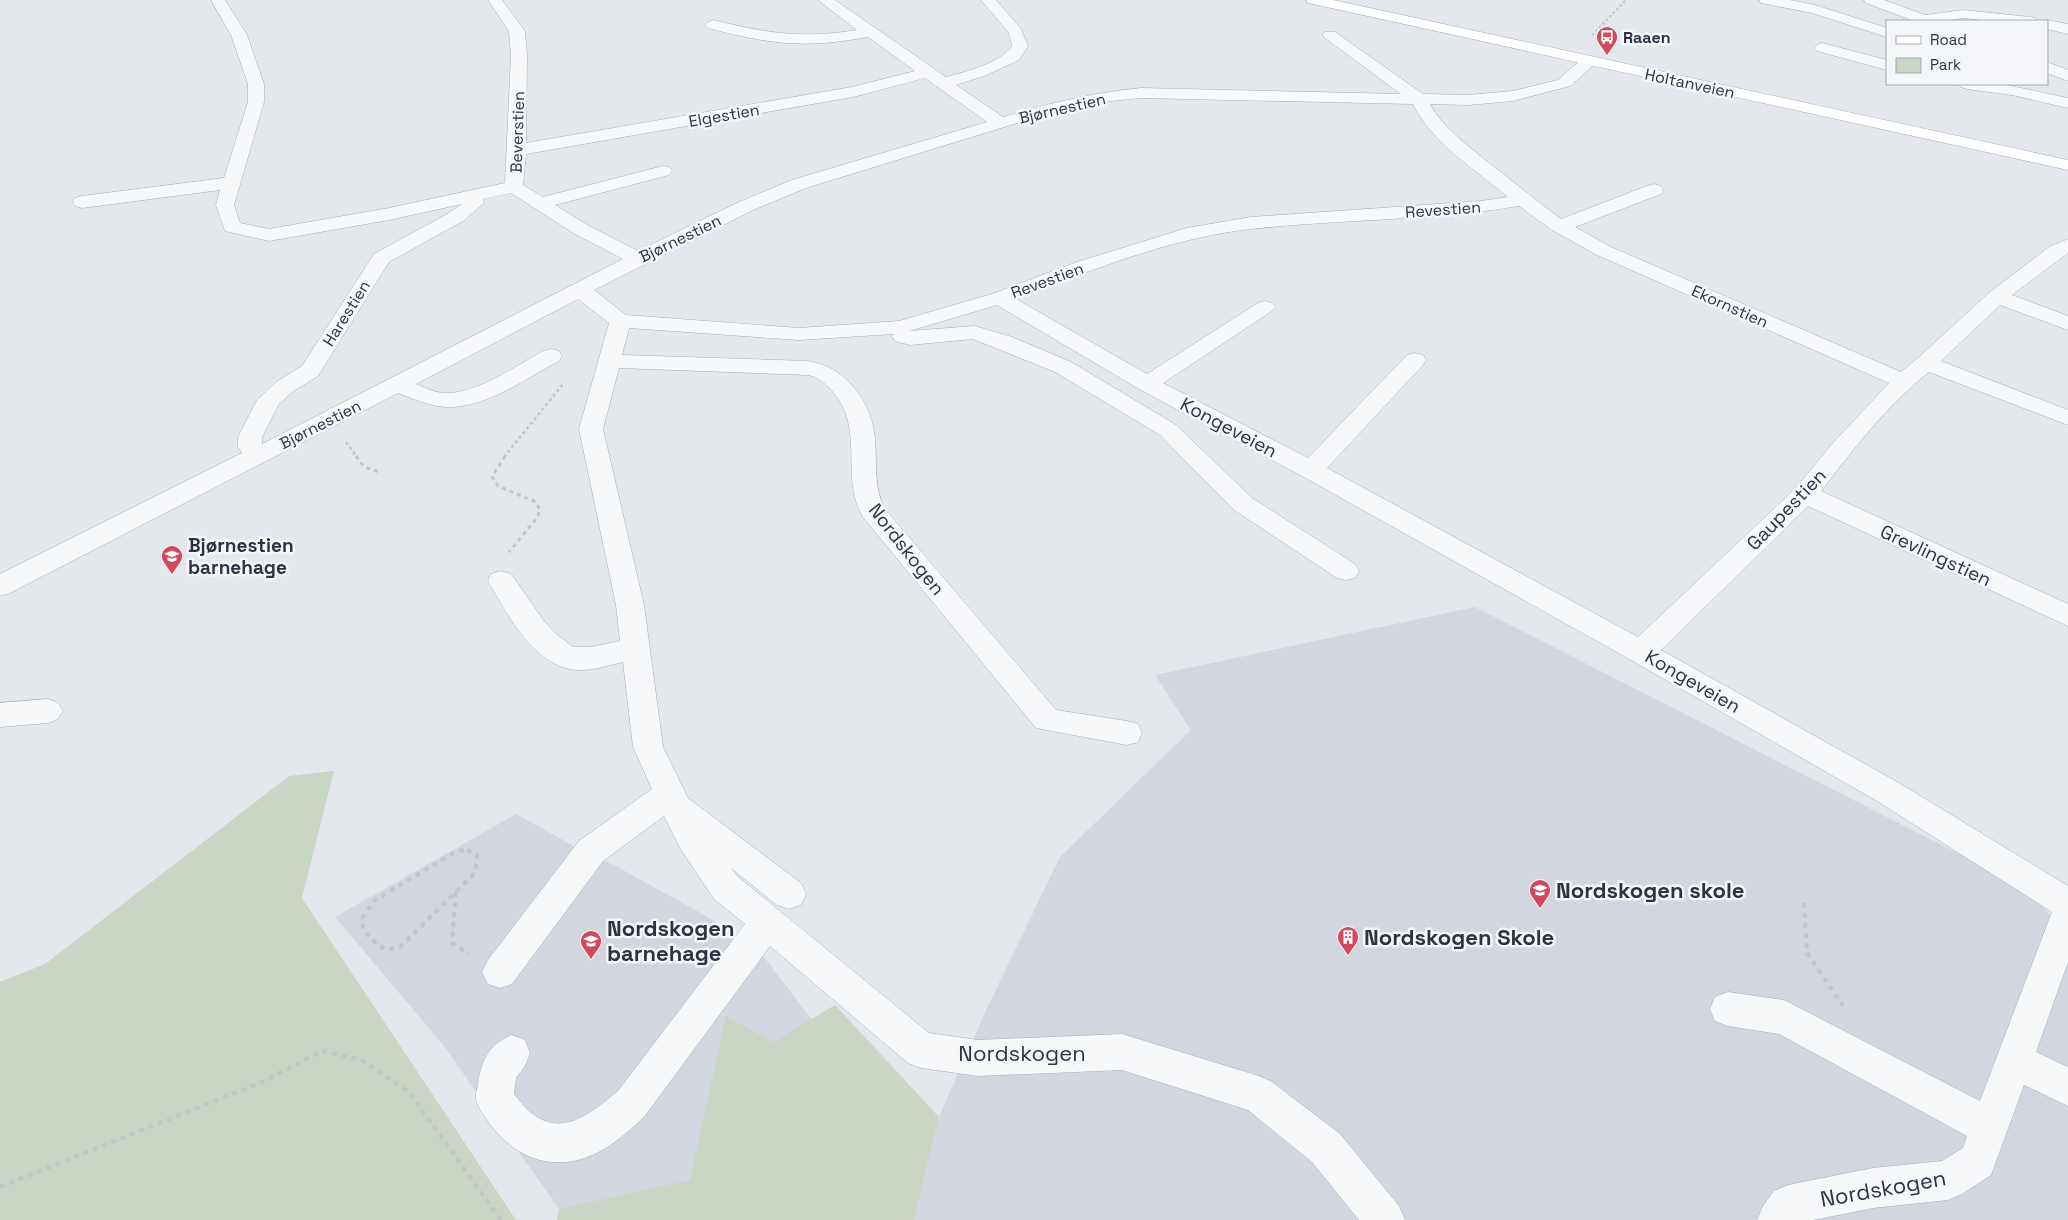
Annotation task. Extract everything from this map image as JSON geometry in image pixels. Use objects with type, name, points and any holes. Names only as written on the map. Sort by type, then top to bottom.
[{"type":"main road","name":"Holtanveien","points":[[1313,0],[2068,165]]},
{"type":"street","points":[[218,0],[239,35],[256,84],[256,102],[225,205],[232,227],[270,235],[389,214],[514,187]]},
{"type":"street","name":"Beverstien","points":[[495,0],[516,32],[519,55],[518,150],[514,187],[582,230],[638,259]]},
{"type":"street","points":[[824,0],[1000,123]]},
{"type":"street","points":[[944,83],[978,73],[1013,57],[1020,46],[1016,32],[988,0]]},
{"type":"street","points":[[1766,0],[1815,9],[1886,33]]},
{"type":"street","points":[[1871,0],[1923,20]]},
{"type":"street","points":[[1969,0],[2013,18]]},
{"type":"street","points":[[1931,20],[1963,14],[2024,20]]},
{"type":"street","points":[[2048,24],[2068,29]]},
{"type":"street","points":[[713,25],[771,38],[792,40],[839,38],[870,32]]},
{"type":"street","points":[[1330,35],[1419,99]]},
{"type":"street","points":[[1822,48],[1886,65]]},
{"type":"street","name":"Bjørnestien","points":[[0,586],[396,386],[638,259],[746,206],[799,184],[1060,105],[1101,97],[1141,93],[1468,100],[1513,96],[1564,83],[1589,61]]},
{"type":"street","points":[[2048,67],[2068,76]]},
{"type":"street","name":"Elgestien","points":[[518,150],[853,92],[928,72]]},
{"type":"street","points":[[1980,85],[2005,87],[2068,103]]},
{"type":"street","name":"Ekornstien","points":[[1419,99],[1428,117],[1446,136],[1523,200],[1559,226],[1604,251],[1903,381]]},
{"type":"street","points":[[541,203],[663,171]]},
{"type":"street","points":[[82,202],[231,184]]},
{"type":"street","points":[[1559,226],[1654,190]]},
{"type":"street","name":"Harestien","points":[[259,456],[250,447],[250,437],[270,400],[310,371],[381,258],[456,217],[475,203],[471,196]]},
{"type":"street","name":"Revestien","points":[[620,321],[799,334],[900,326],[998,298],[1084,266],[1187,234],[1251,223],[1481,207],[1523,200]]},
{"type":"street","name":"Gaupestien","points":[[1641,652],[1805,494],[1841,448],[1903,381],[1926,363],[1997,296],[2056,251],[2068,245]]},
{"type":"street","points":[[579,289],[620,321]]},
{"type":"street","points":[[1997,296],[2068,324]]},
{"type":"street","name":"Kongeveien","points":[[998,298],[1147,384],[1311,470],[1641,652],[1888,792],[2068,904]]},
{"type":"street","points":[[1147,384],[1265,308]]},
{"type":"street","name":"Nordskogen","points":[[620,321],[591,429],[630,605],[648,748],[690,838],[726,888],[921,1050],[978,1058],[1122,1052],[1259,1095],[1326,1148],[1385,1220]]},
{"type":"street","points":[[870,329],[910,338],[975,332],[1004,342],[1063,368],[1168,430],[1244,504],[1346,570]]},
{"type":"street","points":[[396,386],[423,396],[445,400],[461,399],[476,395],[551,356]]},
{"type":"street","points":[[1311,470],[1415,360]]},
{"type":"street","name":"Nordskogen","points":[[609,361],[808,368],[823,371],[834,378],[854,402],[864,432],[866,494],[872,511],[1047,720],[1127,732]]},
{"type":"street","points":[[1926,363],[2068,418]]},
{"type":"street","name":"Grevlingstien","points":[[1805,494],[2068,616]]},
{"type":"street","points":[[501,581],[529,621],[556,652],[565,657],[577,659],[635,648]]},
{"type":"street","points":[[0,715],[48,711]]},
{"type":"street","points":[[500,972],[591,851],[672,800]]},
{"type":"street","name":"Nordskogen","points":[[672,800],[789,894]]},
{"type":"street","name":"Nordskogen","points":[[1777,1220],[1788,1206],[1873,1188],[1948,1180],[1977,1161],[2068,915]]},
{"type":"street","points":[[512,1053],[498,1071],[495,1099],[510,1120],[533,1139],[566,1144],[580,1140],[607,1125],[631,1104],[767,922]]},
{"type":"street","points":[[1728,1009],[1784,1017],[1990,1127]]},
{"type":"street","points":[[2014,1062],[2068,1088]]},
{"type":"path","points":[[1587,41],[1626,0]]},
{"type":"path","points":[[501,581],[498,574],[504,559],[536,519],[540,511],[536,502],[498,486],[492,477],[498,464],[566,380],[570,372],[570,364],[562,357],[551,356]]},
{"type":"path","points":[[329,420],[364,467],[379,472]]},
{"type":"path","points":[[456,892],[401,946],[386,950],[363,930],[363,917],[376,900],[457,852],[467,850],[476,855],[478,863],[476,873],[456,892],[452,943],[500,972]]},
{"type":"path","points":[[1804,903],[1807,953],[1846,1009]]},
{"type":"path","points":[[0,1187],[262,1082],[322,1051],[360,1059],[409,1092],[501,1220]]},
{"type":"shaded area","name":"Nordskogen skole","points":[[1475,607],[2022,886],[2068,933],[2068,1220],[914,1220],[939,1117],[987,1008],[1060,857],[1191,730],[1155,675]]},
{"type":"shaded area","points":[[516,814],[706,916],[760,952],[911,1149],[559,1209],[444,1046],[335,917]]},
{"type":"green space","points":[[334,771],[302,898],[516,1220],[0,1220],[0,982],[45,964],[289,776]]},
{"type":"green space","points":[[835,1005],[939,1117],[914,1220],[557,1220],[559,1209],[690,1180],[726,1016],[773,1042]]},
{"type":"place","name":"Raaen","points":[[1607,56]]},
{"type":"place","name":"Bjørnestien barnehage","points":[[172,575]]},
{"type":"place","name":"Nordskogen skole","points":[[1540,909]]},
{"type":"place","name":"Nordskogen Skole","points":[[1348,956]]},
{"type":"place","name":"Nordskogen barnehage","points":[[591,960]]}]
